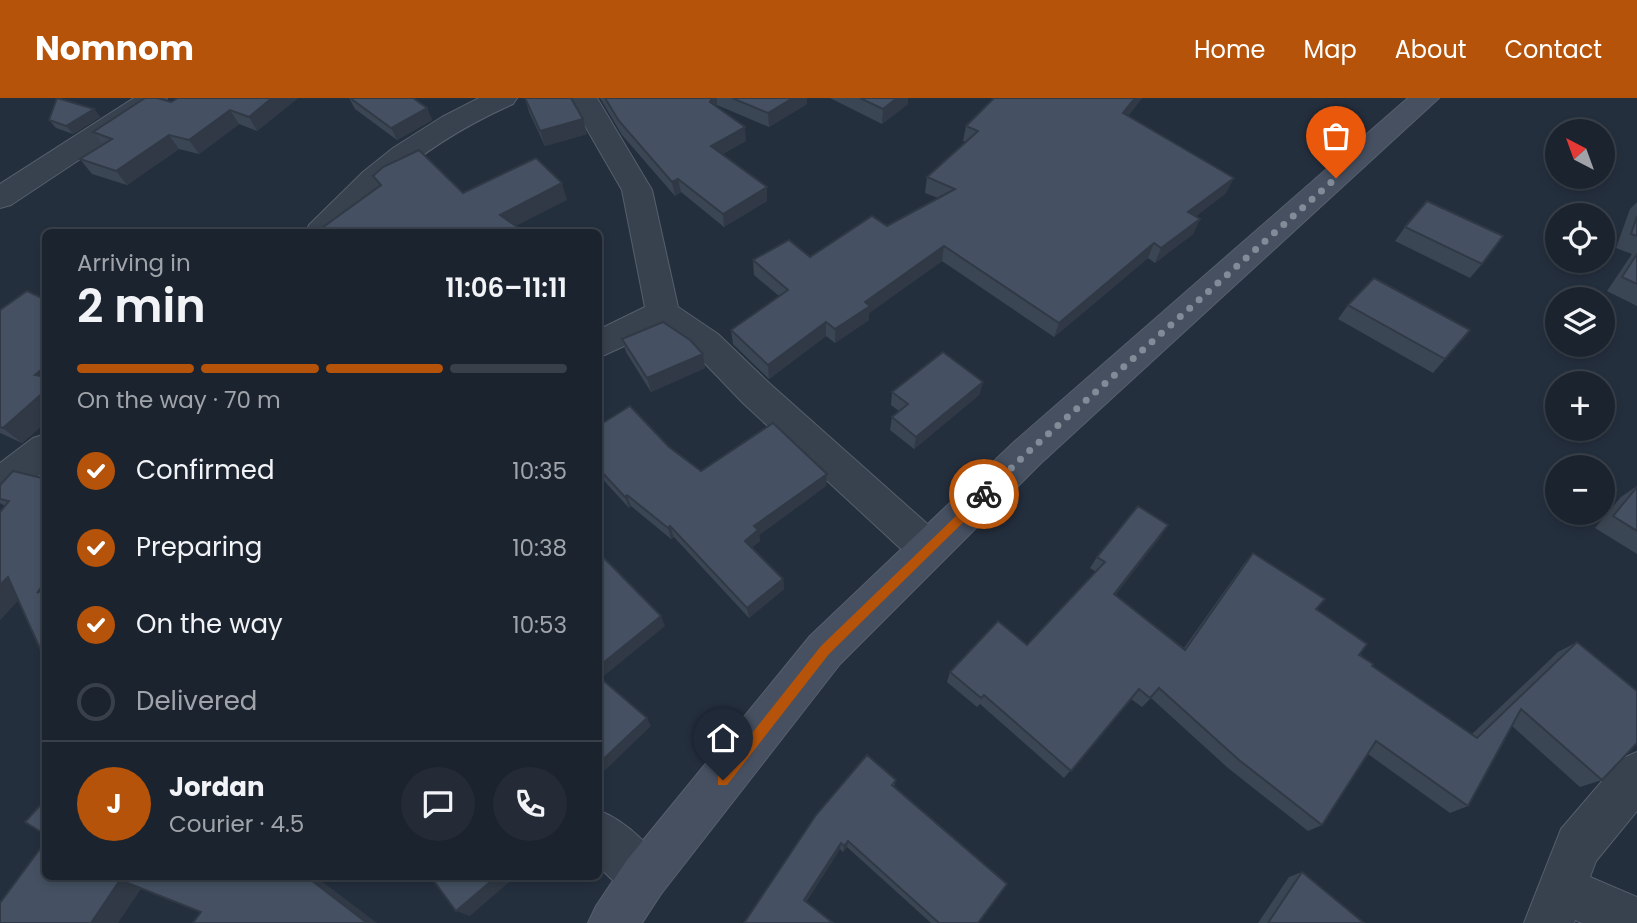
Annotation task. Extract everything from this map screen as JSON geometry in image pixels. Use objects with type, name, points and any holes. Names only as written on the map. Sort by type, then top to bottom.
[{"type":"main road","points":[[613,923],[644,877],[825,650],[1027,453],[1416,100]]},
{"type":"street","points":[[0,198],[153,98]]},
{"type":"street","points":[[325,229],[373,180],[414,148],[480,108],[503,98]]},
{"type":"street","points":[[583,98],[636,190],[663,313],[706,343],[756,393],[928,549]]},
{"type":"street","points":[[602,343],[663,313]]},
{"type":"street","points":[[18,476],[42,453]]},
{"type":"street","points":[[1637,775],[1578,846],[1555,906],[1637,922]]},
{"type":"street","points":[[602,837],[644,877]]},
{"type":"building","points":[[57,98],[94,109],[66,126],[49,120]]},
{"type":"building","points":[[145,98],[171,102],[178,98],[272,98],[249,117],[230,110],[189,140],[169,135],[116,171],[80,159],[112,139],[93,132]]},
{"type":"building","points":[[350,98],[413,98],[427,108],[391,128]]},
{"type":"building","points":[[525,98],[571,98],[583,119],[540,131]]},
{"type":"building","points":[[605,98],[712,98],[710,102],[745,127],[711,146],[767,187],[723,214],[678,179],[672,182],[619,121]]},
{"type":"building","points":[[732,98],[793,98],[768,113]]},
{"type":"building","points":[[860,98],[897,98],[883,109]]},
{"type":"building","points":[[994,98],[1135,98],[1123,113],[1234,178],[1188,212],[1200,219],[1161,248],[1154,243],[1059,323],[944,246],[865,302],[870,306],[835,329],[826,322],[768,365],[731,330],[788,290],[753,260],[789,240],[810,257],[872,216],[887,226],[955,189],[927,177],[978,131],[966,126]]},
{"type":"building","points":[[419,150],[463,193],[536,158],[562,183],[500,215],[520,229],[320,229],[381,185],[373,176],[383,167]]},
{"type":"building","points":[[1427,201],[1503,236],[1482,264],[1405,227]]},
{"type":"building","points":[[1637,216],[1637,236],[1631,234]]},
{"type":"building","points":[[1637,254],[1637,284],[1622,277]]},
{"type":"building","points":[[1374,278],[1470,330],[1445,359],[1348,305]]},
{"type":"building","points":[[27,291],[42,298],[42,369],[35,375],[42,376],[42,394],[3,428],[0,427],[0,310]]},
{"type":"building","points":[[663,322],[690,340],[703,354],[647,378],[622,339]]},
{"type":"building","points":[[943,352],[983,382],[916,437],[892,417],[908,404],[892,392]]},
{"type":"building","points":[[630,406],[669,447],[701,471],[773,423],[827,474],[754,526],[758,530],[745,541],[783,579],[747,608],[670,526],[668,528],[627,495],[625,497],[602,472],[602,424]]},
{"type":"building","points":[[13,471],[42,478],[42,586],[37,593],[42,590],[42,653],[8,577],[0,585],[0,512],[9,501],[0,499],[0,485]]},
{"type":"building","points":[[1637,487],[1637,531],[1615,517],[1615,514]]},
{"type":"building","points":[[1138,506],[1168,525],[1114,594],[1185,650],[1253,553],[1325,599],[1316,609],[1367,644],[1359,655],[1373,664],[1372,666],[1477,738],[1577,642],[1637,691],[1637,743],[1602,780],[1521,709],[1468,806],[1376,741],[1322,825],[1239,760],[1159,688],[1150,698],[1139,689],[1071,771],[984,695],[981,698],[950,672],[998,621],[1027,645],[1105,562],[1097,557]]},
{"type":"building","points":[[602,556],[661,616],[602,664]]},
{"type":"building","points":[[602,679],[647,718],[602,760]]},
{"type":"building","points":[[867,755],[896,780],[892,785],[1007,884],[978,923],[939,923],[848,841],[844,846],[841,843],[804,900],[833,923],[744,923],[816,815]]},
{"type":"building","points":[[42,803],[42,833],[25,822]]},
{"type":"building","points":[[42,846],[42,880],[120,880],[91,923],[0,923],[0,903]]},
{"type":"building","points":[[1302,872],[1364,923],[1268,923]]},
{"type":"building","points":[[120,880],[311,880],[367,923],[193,923],[201,912]]},
{"type":"building","points":[[433,880],[492,880],[456,911]]},
{"type":"way so far","points":[[984,494],[1336,178]]},
{"type":"route","points":[[723,780],[825,650],[984,494]]}]
